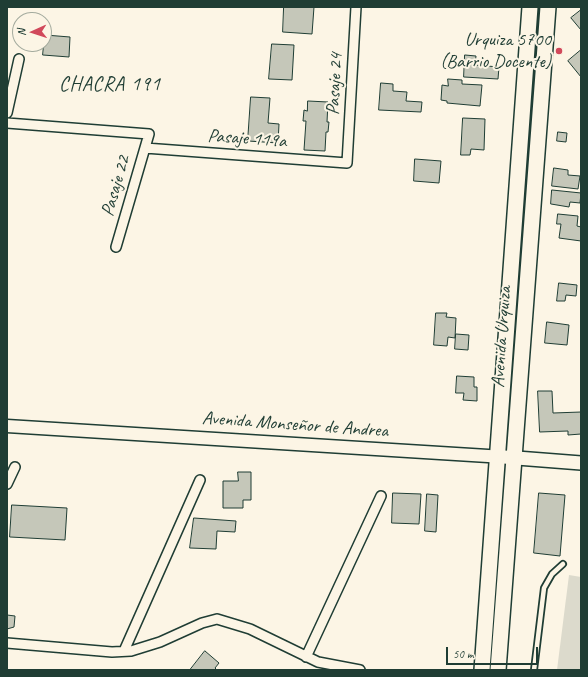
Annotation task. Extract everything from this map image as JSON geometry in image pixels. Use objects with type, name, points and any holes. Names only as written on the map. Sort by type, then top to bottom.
[{"type":"main road","name":"Avenida Urquiza","points":[[498,670],[505,457],[530,7]]},
{"type":"main road","name":"Avenida Urquiza","points":[[482,670],[505,457],[548,7]]},
{"type":"main road","name":"Avenida Monseñor de Andrea","points":[[505,457],[581,462]]},
{"type":"street","name":"Pasaje 24","points":[[347,163],[356,7]]},
{"type":"street","points":[[7,113],[19,59]]},
{"type":"street","name":"Pasaje 22","points":[[7,123],[149,134],[116,247]]},
{"type":"street","name":"Pasaje 119a","points":[[145,148],[347,163]]},
{"type":"street","name":"Avenida Monseñor de Andrea","points":[[7,426],[505,457]]},
{"type":"street","points":[[7,484],[15,467]]},
{"type":"street","points":[[124,651],[200,480]]},
{"type":"street","points":[[306,657],[381,496]]},
{"type":"street","points":[[7,643],[112,652],[132,651],[160,642],[202,623],[217,619],[250,629],[306,657],[326,664],[360,670]]},
{"type":"lane","points":[[534,670],[544,588],[552,574],[564,564]]},
{"type":"shaded area","points":[[569,575],[581,577],[581,670],[557,670]]},
{"type":"building","points":[[284,7],[314,7],[312,34],[283,32]]},
{"type":"building","points":[[581,10],[581,30],[571,18]]},
{"type":"building","points":[[52,36],[70,37],[69,57],[43,55],[43,52],[52,52]]},
{"type":"building","points":[[272,44],[294,45],[292,80],[269,79]]},
{"type":"building","points":[[581,50],[581,77],[568,61]]},
{"type":"building","points":[[465,55],[476,56],[475,65],[499,67],[498,79],[464,77]]},
{"type":"building","points":[[448,79],[462,80],[462,84],[482,85],[480,106],[447,103],[447,101],[441,100],[442,85],[448,86]]},
{"type":"building","points":[[381,83],[393,84],[393,91],[407,92],[406,101],[422,102],[421,112],[379,110]]},
{"type":"building","points":[[251,97],[270,98],[268,123],[279,124],[278,143],[248,141]]},
{"type":"building","points":[[308,101],[328,102],[327,122],[329,122],[328,132],[326,132],[325,151],[304,150],[306,121],[303,121],[304,110],[307,111]]},
{"type":"building","points":[[463,118],[485,119],[484,150],[471,149],[470,155],[461,155]]},
{"type":"building","points":[[558,132],[567,133],[566,142],[557,141]]},
{"type":"building","points":[[415,159],[441,161],[439,183],[414,181]]},
{"type":"building","points":[[554,168],[568,170],[568,175],[580,176],[578,189],[552,186]]},
{"type":"building","points":[[552,190],[581,193],[580,203],[570,202],[569,207],[551,204]]},
{"type":"building","points":[[558,214],[578,216],[577,226],[581,227],[581,241],[559,238],[561,224],[557,224]]},
{"type":"building","points":[[559,283],[577,285],[576,296],[566,295],[565,301],[557,301]]},
{"type":"building","points":[[436,313],[447,313],[446,317],[456,318],[455,338],[448,337],[447,346],[434,345]]},
{"type":"building","points":[[547,322],[569,325],[567,345],[545,343]]},
{"type":"building","points":[[456,334],[469,335],[468,350],[455,349]]},
{"type":"building","points":[[457,376],[474,377],[474,387],[477,387],[477,401],[463,400],[464,393],[456,393]]},
{"type":"building","points":[[538,391],[552,391],[553,413],[581,412],[581,434],[568,435],[568,431],[540,432]]},
{"type":"building","points":[[238,472],[251,472],[251,500],[243,500],[243,508],[223,508],[223,481],[238,481]]},
{"type":"building","points":[[393,493],[421,494],[419,524],[392,523]]},
{"type":"building","points":[[539,493],[565,495],[560,556],[534,553]]},
{"type":"building","points":[[427,494],[438,495],[436,532],[425,531]]},
{"type":"building","points":[[12,505],[67,508],[65,540],[10,537]]},
{"type":"building","points":[[194,518],[236,521],[235,532],[217,531],[216,549],[190,548]]},
{"type":"building","points":[[7,615],[15,616],[14,627],[7,629]]},
{"type":"building","points":[[205,651],[219,663],[215,668],[217,670],[190,670]]},
{"type":"place","name":"Urquiza 5700 (Barrio Docente)","points":[[559,51]]},
{"type":"district","name":"CHACRA 191","points":[[110,85]]}]
